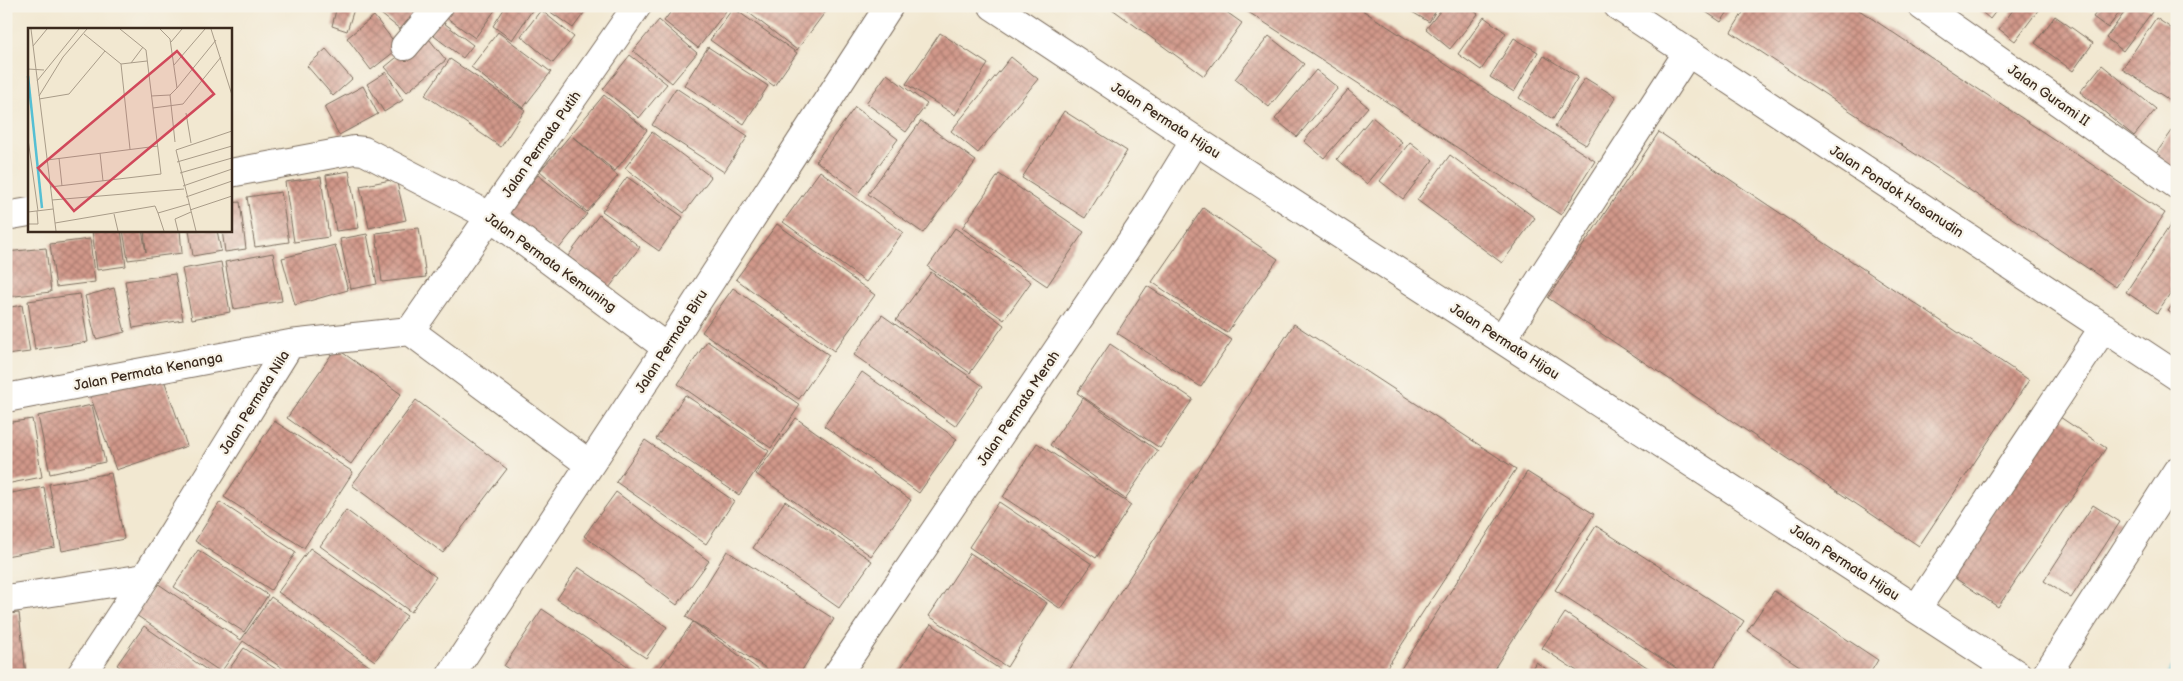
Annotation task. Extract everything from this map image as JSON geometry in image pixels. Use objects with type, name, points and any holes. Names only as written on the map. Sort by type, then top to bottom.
[{"type":"street","points":[[405,46],[439,6]]},
{"type":"street","name":"Jalan Permata Putih","points":[[410,331],[637,6]]},
{"type":"street","name":"Jalan Permata Biru","points":[[451,675],[589,464],[668,348],[889,6]]},
{"type":"street","name":"Jalan Permata Hijau","points":[[994,6],[1196,140],[2018,675]]},
{"type":"street","name":"Jalan Pondok Hasanudin","points":[[1618,6],[2177,376]]},
{"type":"street","name":"Jalan Gurami II","points":[[1922,6],[2177,184]]},
{"type":"street","points":[[1502,339],[1688,52]]},
{"type":"street","name":"Jalan Permata Merah","points":[[837,675],[1145,220],[1196,140]]},
{"type":"street","name":"Jalan Permata Kemuning","points":[[231,173],[354,150],[364,151],[490,216],[668,348]]},
{"type":"street","points":[[6,216],[28,212]]},
{"type":"street","points":[[1917,608],[2104,327]]},
{"type":"street","points":[[410,331],[589,464]]},
{"type":"street","name":"Jalan Permata Nila","points":[[81,675],[145,578],[290,344],[410,331]]},
{"type":"street","name":"Jalan Permata Kenanga","points":[[6,398],[290,344]]},
{"type":"street","points":[[2046,675],[2177,472]]},
{"type":"street","points":[[6,599],[145,578]]},
{"type":"building","points":[[337,6],[355,6],[347,31],[332,26]]},
{"type":"building","points":[[371,6],[410,6],[421,16],[406,34]]},
{"type":"building","points":[[445,6],[498,6],[475,38],[440,13]]},
{"type":"building","points":[[506,6],[535,6],[512,40],[493,26]]},
{"type":"building","points":[[542,6],[589,6],[573,28]]},
{"type":"building","points":[[675,6],[720,6],[726,11],[698,48],[664,21]]},
{"type":"building","points":[[740,6],[819,6],[826,11],[797,50]]},
{"type":"building","points":[[1108,6],[1218,6],[1242,23],[1204,76]]},
{"type":"building","points":[[1239,6],[1356,6],[1595,161],[1561,215]]},
{"type":"building","points":[[1402,6],[1439,6],[1429,22]]},
{"type":"building","points":[[1444,6],[1468,6],[1478,14],[1450,49],[1426,29]]},
{"type":"building","points":[[1697,6],[1732,6],[1721,22]]},
{"type":"building","points":[[1747,6],[1853,6],[2165,213],[2116,287],[1731,32]]},
{"type":"building","points":[[1975,6],[2000,6],[1990,19]]},
{"type":"building","points":[[2016,6],[2035,6],[2039,9],[2015,41],[1999,29]]},
{"type":"building","points":[[2101,6],[2124,6],[2108,28],[2093,17]]},
{"type":"building","points":[[2129,6],[2144,6],[2152,12],[2123,51],[2106,38]]},
{"type":"building","points":[[733,8],[797,53],[774,86],[710,40]]},
{"type":"building","points":[[541,10],[574,37],[553,63],[521,36]]},
{"type":"building","points":[[374,16],[399,48],[371,70],[347,38]]},
{"type":"building","points":[[2055,16],[2093,43],[2073,71],[2035,43]]},
{"type":"building","points":[[1484,17],[1506,33],[1481,70],[1458,54]]},
{"type":"building","points":[[2156,18],[2177,32],[2177,105],[2122,69]]},
{"type":"building","points":[[440,20],[473,45],[463,58],[430,33]]},
{"type":"building","points":[[659,20],[697,53],[672,83],[633,51]]},
{"type":"building","points":[[498,32],[551,72],[523,108],[471,67]]},
{"type":"building","points":[[940,33],[988,64],[955,115],[906,84]]},
{"type":"building","points":[[425,34],[446,60],[407,92],[385,67]]},
{"type":"building","points":[[1269,36],[1304,64],[1269,107],[1235,79]]},
{"type":"building","points":[[1514,38],[1538,52],[1514,92],[1490,77]]},
{"type":"building","points":[[708,47],[768,86],[744,124],[684,85]]},
{"type":"building","points":[[326,49],[352,79],[333,96],[307,66]]},
{"type":"building","points":[[630,55],[667,84],[639,118],[603,89]]},
{"type":"building","points":[[1544,56],[1578,77],[1553,119],[1519,98]]},
{"type":"building","points":[[1011,57],[1038,79],[978,153],[951,131]]},
{"type":"building","points":[[450,59],[525,110],[501,147],[425,95]]},
{"type":"building","points":[[2102,65],[2156,109],[2134,136],[2080,92]]},
{"type":"building","points":[[1316,70],[1338,88],[1297,137],[1275,119]]},
{"type":"building","points":[[386,72],[403,100],[384,112],[367,84]]},
{"type":"building","points":[[887,74],[927,104],[906,132],[866,103]]},
{"type":"building","points":[[1585,78],[1616,97],[1586,145],[1555,126]]},
{"type":"building","points":[[363,86],[378,114],[339,135],[324,107]]},
{"type":"building","points":[[676,88],[748,136],[724,172],[652,125]]},
{"type":"building","points":[[1348,90],[1368,107],[1324,158],[1304,141]]},
{"type":"building","points":[[604,95],[647,130],[615,171],[573,137],[618,176],[587,212],[540,171]]},
{"type":"building","points":[[855,107],[898,139],[859,192],[816,161]]},
{"type":"building","points":[[1064,111],[1127,151],[1085,218],[1022,178]]},
{"type":"building","points":[[1372,117],[1402,142],[1367,184],[1337,159]]},
{"type":"building","points":[[921,121],[976,161],[923,233],[868,194]]},
{"type":"building","points":[[2177,124],[2177,171],[2155,155]]},
{"type":"building","points":[[652,132],[711,177],[684,213],[625,168]]},
{"type":"building","points":[[1659,132],[2029,380],[1919,546],[1548,298]]},
{"type":"building","points":[[1410,142],[1433,160],[1403,199],[1380,181]]},
{"type":"building","points":[[1450,155],[1535,218],[1502,263],[1417,200]]},
{"type":"building","points":[[349,171],[359,228],[336,231],[326,175]]},
{"type":"building","points":[[820,171],[903,232],[866,282],[783,222]]},
{"type":"building","points":[[999,174],[1084,232],[1047,286],[962,228]]},
{"type":"building","points":[[538,175],[587,214],[557,251],[508,212]]},
{"type":"building","points":[[321,177],[329,237],[294,242],[285,182]]},
{"type":"building","points":[[627,177],[683,217],[659,251],[602,211]]},
{"type":"building","points":[[396,179],[406,220],[369,228],[360,186]]},
{"type":"building","points":[[281,192],[289,242],[255,247],[247,197]]},
{"type":"building","points":[[240,202],[246,249],[225,252],[222,231],[231,231],[231,203]]},
{"type":"building","points":[[1203,208],[1278,259],[1227,333],[1152,282]]},
{"type":"building","points":[[599,215],[640,247],[609,288],[568,256]]},
{"type":"building","points":[[2177,215],[2177,283],[2157,313],[2126,292]]},
{"type":"building","points":[[777,224],[875,295],[834,351],[736,279]]},
{"type":"building","points":[[419,228],[426,277],[382,282],[376,233]]},
{"type":"building","points":[[955,228],[1031,282],[1004,320],[928,267]]},
{"type":"building","points":[[92,231],[121,231],[126,266],[97,270]]},
{"type":"building","points":[[123,231],[142,231],[146,252],[144,231],[180,231],[182,253],[128,260]]},
{"type":"building","points":[[189,231],[217,231],[221,251],[193,256]]},
{"type":"building","points":[[367,234],[377,284],[351,289],[340,239]]},
{"type":"building","points":[[90,239],[95,282],[56,287],[50,244]]},
{"type":"building","points":[[335,245],[348,290],[295,305],[282,258]]},
{"type":"building","points":[[46,248],[51,292],[6,297],[6,252]]},
{"type":"building","points":[[273,253],[282,301],[234,309],[225,262]]},
{"type":"building","points":[[221,262],[230,312],[192,319],[182,269]]},
{"type":"building","points":[[931,272],[1004,325],[970,373],[896,320]]},
{"type":"building","points":[[175,274],[183,320],[133,328],[125,281]]},
{"type":"building","points":[[1147,286],[1232,340],[1201,387],[1117,333]]},
{"type":"building","points":[[114,288],[125,332],[96,339],[85,296]]},
{"type":"building","points":[[733,288],[829,355],[799,399],[702,332]]},
{"type":"building","points":[[80,294],[88,342],[35,350],[28,301]]},
{"type":"building","points":[[2177,299],[2177,317],[2168,311]]},
{"type":"building","points":[[22,305],[30,352],[6,355],[6,308]]},
{"type":"building","points":[[882,315],[983,386],[955,426],[854,355]]},
{"type":"building","points":[[1294,324],[1516,469],[1382,675],[1066,675]]},
{"type":"building","points":[[707,341],[800,405],[771,448],[678,384]]},
{"type":"building","points":[[1110,344],[1193,399],[1160,448],[1077,393]]},
{"type":"building","points":[[336,348],[401,394],[351,464],[287,418]]},
{"type":"building","points":[[161,371],[187,446],[116,470],[90,395]]},
{"type":"building","points":[[862,372],[957,439],[919,493],[824,426]]},
{"type":"building","points":[[685,395],[769,451],[739,495],[656,439]]},
{"type":"building","points":[[1083,398],[1158,451],[1125,499],[1050,445]]},
{"type":"building","points":[[416,400],[507,469],[443,553],[352,485]]},
{"type":"building","points":[[92,405],[105,462],[50,474],[38,416]]},
{"type":"building","points":[[2057,415],[2106,448],[1998,607],[1949,574]]},
{"type":"building","points":[[796,418],[911,500],[871,556],[756,474]]},
{"type":"building","points":[[32,419],[42,477],[6,484],[6,423]]},
{"type":"building","points":[[274,421],[353,472],[304,548],[224,497]]},
{"type":"building","points":[[645,440],[734,501],[706,544],[616,482]]},
{"type":"building","points":[[1037,443],[1131,505],[1096,558],[1003,497]]},
{"type":"building","points":[[1527,472],[1594,514],[1490,675],[1397,675]]},
{"type":"building","points":[[111,473],[124,539],[62,551],[49,484]]},
{"type":"building","points":[[44,487],[55,547],[6,556],[6,494]]},
{"type":"building","points":[[616,492],[709,561],[677,605],[584,536]]},
{"type":"building","points":[[785,501],[872,561],[839,608],[753,548]]},
{"type":"building","points":[[220,502],[296,552],[271,590],[195,541]]},
{"type":"building","points":[[999,502],[1092,564],[1061,609],[969,547]]},
{"type":"building","points":[[2093,505],[2120,522],[2071,598],[2044,581]]},
{"type":"building","points":[[346,510],[436,577],[411,612],[320,546]]},
{"type":"building","points":[[1596,526],[1744,621],[1709,675],[1687,675],[1555,590]]},
{"type":"building","points":[[310,548],[407,616],[375,661],[278,592]]},
{"type":"building","points":[[198,550],[268,595],[244,632],[174,587]]},
{"type":"building","points":[[727,551],[834,619],[799,675],[777,675],[686,617]]},
{"type":"building","points":[[970,553],[1047,603],[1007,667],[929,616]]},
{"type":"building","points":[[578,567],[667,627],[646,658],[557,599]]},
{"type":"building","points":[[157,583],[241,640],[271,597],[375,670],[371,675],[292,675],[243,641],[221,672],[136,615]]},
{"type":"building","points":[[1774,591],[1878,660],[1869,675],[1813,675],[1747,631]]},
{"type":"building","points":[[542,609],[641,675],[517,675],[504,666]]},
{"type":"building","points":[[19,613],[26,675],[6,675],[6,614]]},
{"type":"building","points":[[1565,613],[1659,675],[1583,675],[1542,648]]},
{"type":"building","points":[[693,622],[766,675],[655,675]]},
{"type":"building","points":[[931,624],[1001,670],[998,675],[896,675]]},
{"type":"building","points":[[144,626],[214,675],[131,675],[117,665]]},
{"type":"building","points":[[244,648],[285,675],[225,675]]},
{"type":"building","points":[[1536,662],[1555,675],[1528,675]]},
{"type":"waterway","points":[[2172,675],[2177,667]]}]
